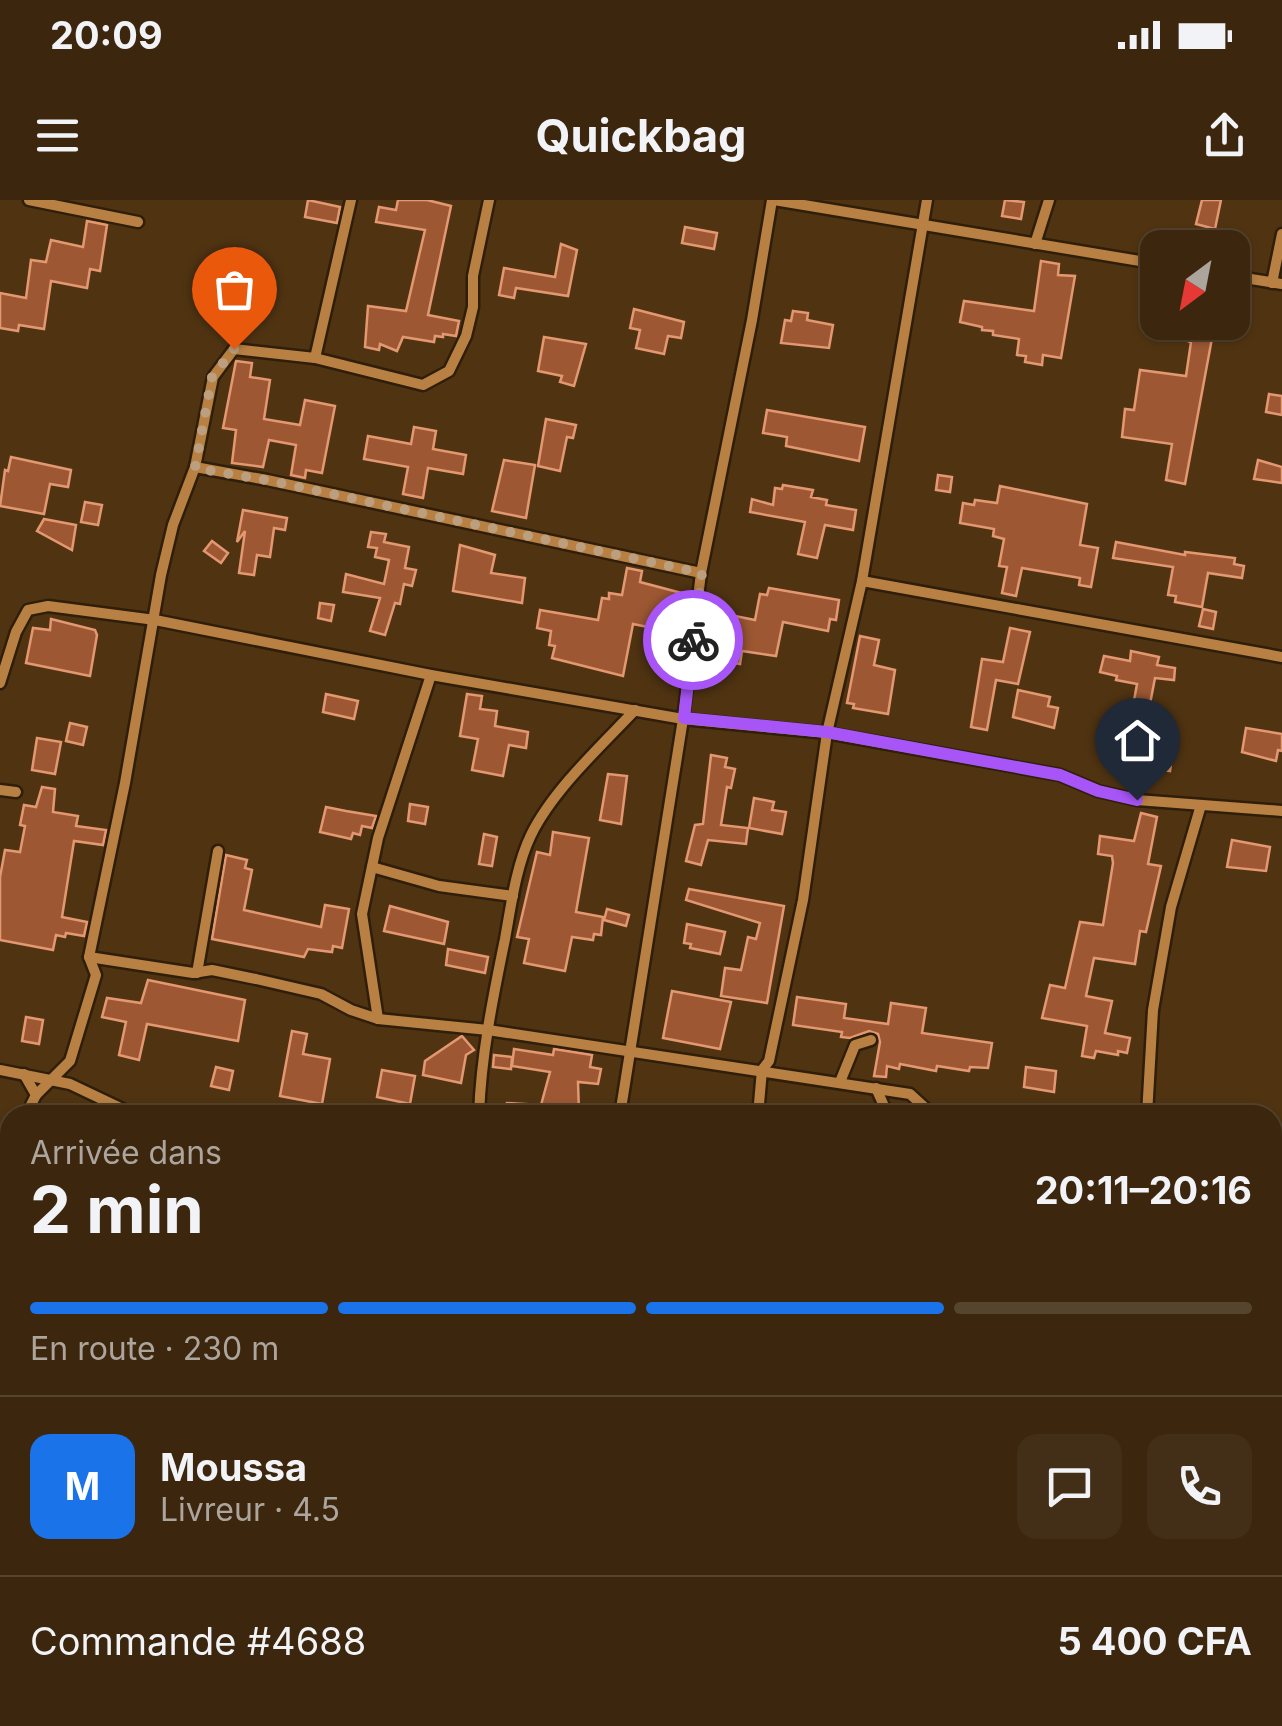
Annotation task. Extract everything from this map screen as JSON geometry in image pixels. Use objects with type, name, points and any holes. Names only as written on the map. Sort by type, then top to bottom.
[{"type":"street","points":[[29,200],[138,222]]},
{"type":"street","points":[[315,358],[350,200]]},
{"type":"street","points":[[31,1105],[70,1061],[96,975],[89,957],[161,574],[173,525],[195,468],[212,377],[234,349],[315,358],[423,384],[449,371],[466,336],[473,307],[473,276],[490,200]]},
{"type":"street","points":[[622,1105],[684,718],[702,573],[773,200],[1140,261]]},
{"type":"street","points":[[759,1105],[762,1070],[769,1061],[803,900],[827,732],[862,581],[927,200]]},
{"type":"street","points":[[1035,244],[1049,200]]},
{"type":"street","points":[[1250,279],[1277,284],[1282,234]]},
{"type":"street","points":[[195,468],[702,573]]},
{"type":"street","points":[[862,581],[1282,657]]},
{"type":"street","points":[[0,683],[16,632],[28,610],[48,606],[155,620],[431,675],[684,718],[827,732],[1060,775],[1098,791],[1137,800],[1282,811]]},
{"type":"street","points":[[378,1019],[362,914],[372,866],[431,675]]},
{"type":"street","points":[[480,1105],[488,1030],[513,896],[532,835],[575,773],[635,710]]},
{"type":"street","points":[[0,790],[16,792]]},
{"type":"street","points":[[1147,1105],[1154,1010],[1171,907],[1201,805]]},
{"type":"street","points":[[197,973],[218,851]]},
{"type":"street","points":[[372,866],[439,886],[513,896]]},
{"type":"street","points":[[89,957],[197,973],[212,970],[321,994],[378,1019],[488,1030],[840,1082],[910,1094],[922,1105]]},
{"type":"street","points":[[840,1082],[855,1045],[870,1040]]},
{"type":"street","points":[[0,1070],[70,1084],[115,1105]]},
{"type":"street","points":[[24,1074],[36,1095]]},
{"type":"street","points":[[876,1088],[884,1105]]},
{"type":"building","points":[[308,200],[340,207],[337,223],[305,217]]},
{"type":"building","points":[[398,200],[427,200],[451,206],[428,315],[459,321],[456,336],[435,336],[434,342],[403,337],[397,351],[380,344],[379,350],[365,347],[368,306],[406,311],[425,230],[376,222],[379,207],[396,210]]},
{"type":"building","points":[[1005,200],[1024,202],[1021,219],[1002,216]]},
{"type":"building","points":[[1202,200],[1221,200],[1215,229],[1196,224]]},
{"type":"building","points":[[87,221],[107,225],[100,271],[90,269],[87,288],[51,281],[44,329],[19,325],[18,331],[0,328],[0,293],[26,298],[31,260],[46,262],[51,240],[83,247]]},
{"type":"building","points":[[685,227],[717,233],[714,249],[682,243]]},
{"type":"building","points":[[561,244],[577,250],[568,296],[516,288],[514,298],[499,295],[504,268],[555,277]]},
{"type":"building","points":[[1041,261],[1059,264],[1058,275],[1075,276],[1061,358],[1043,355],[1042,365],[1025,362],[1026,356],[1017,355],[1019,339],[993,335],[993,331],[960,322],[964,301],[1034,311]]},
{"type":"building","points":[[634,309],[684,322],[681,338],[668,336],[664,354],[636,348],[640,330],[630,328]]},
{"type":"building","points":[[793,311],[808,313],[807,320],[833,325],[829,348],[781,343],[785,320],[791,321]]},
{"type":"building","points":[[544,337],[586,344],[574,386],[560,382],[562,376],[538,371]]},
{"type":"building","points":[[1184,340],[1212,340],[1185,484],[1166,480],[1172,444],[1122,437],[1125,409],[1134,410],[1140,370],[1186,376],[1191,342]]},
{"type":"building","points":[[236,361],[252,363],[250,377],[270,380],[264,419],[300,425],[305,400],[335,406],[322,473],[306,470],[305,478],[291,475],[296,445],[269,440],[263,467],[232,463],[236,430],[223,428]]},
{"type":"building","points":[[1269,394],[1282,396],[1282,415],[1266,412]]},
{"type":"building","points":[[767,410],[865,427],[859,461],[786,446],[787,437],[763,433]]},
{"type":"building","points":[[546,419],[576,425],[573,438],[567,437],[560,471],[538,466]]},
{"type":"building","points":[[414,427],[436,431],[433,449],[466,455],[463,474],[428,468],[423,498],[403,494],[408,467],[364,459],[368,436],[411,444]]},
{"type":"building","points":[[11,457],[71,470],[68,487],[50,484],[44,514],[0,506],[5,470],[8,471]]},
{"type":"building","points":[[504,460],[535,465],[526,518],[492,511]]},
{"type":"building","points":[[1258,460],[1282,467],[1282,483],[1254,479]]},
{"type":"building","points":[[938,475],[952,477],[950,492],[936,490]]},
{"type":"building","points":[[783,485],[813,490],[811,497],[827,500],[826,505],[856,510],[853,530],[825,525],[817,558],[798,554],[805,522],[750,512],[752,499],[773,505],[775,488],[782,489]]},
{"type":"building","points":[[1000,486],[1087,504],[1080,545],[1098,548],[1091,587],[1079,585],[1080,578],[1022,568],[1016,596],[1002,593],[1007,567],[999,566],[1004,539],[993,536],[994,529],[960,523],[963,503],[997,503]]},
{"type":"building","points":[[85,502],[102,505],[98,525],[81,522]]},
{"type":"building","points":[[243,510],[287,518],[285,530],[274,528],[270,557],[257,555],[254,575],[239,573],[245,531],[237,542]]},
{"type":"building","points":[[44,519],[76,525],[72,550],[37,531]]},
{"type":"building","points":[[371,532],[386,534],[384,542],[409,547],[405,568],[416,570],[412,586],[404,584],[400,604],[395,603],[385,635],[370,631],[380,598],[343,592],[346,574],[384,584],[389,560],[375,557],[377,548],[368,547]]},
{"type":"building","points":[[212,541],[228,553],[221,563],[204,551]]},
{"type":"building","points":[[1116,542],[1185,555],[1235,558],[1234,564],[1244,566],[1242,578],[1208,573],[1202,607],[1175,602],[1176,596],[1168,595],[1173,567],[1113,558]]},
{"type":"building","points":[[460,545],[495,555],[491,573],[525,578],[522,603],[453,591]]},
{"type":"building","points":[[627,568],[642,571],[640,582],[689,595],[686,615],[656,609],[648,627],[633,624],[623,676],[552,658],[555,646],[549,645],[551,631],[537,628],[540,610],[598,620],[602,598],[609,599],[609,593],[622,595]]},
{"type":"building","points":[[769,588],[839,600],[836,620],[830,619],[828,631],[783,622],[776,656],[742,651],[740,664],[723,661],[730,615],[755,620],[760,594],[767,595]]},
{"type":"building","points":[[320,603],[334,605],[331,621],[318,618]]},
{"type":"building","points":[[1203,609],[1216,612],[1213,629],[1199,626]]},
{"type":"building","points":[[51,619],[95,630],[90,676],[26,663],[33,628],[50,630]]},
{"type":"building","points":[[1010,628],[1030,632],[1018,684],[996,680],[987,730],[971,727],[982,659],[1003,662]]},
{"type":"building","points":[[860,636],[879,640],[874,665],[895,670],[888,714],[853,708],[854,704],[847,703]]},
{"type":"building","points":[[1131,651],[1159,657],[1157,665],[1175,668],[1174,680],[1155,678],[1149,709],[1133,706],[1137,684],[1100,672],[1104,656],[1130,661]]},
{"type":"building","points":[[1018,690],[1050,697],[1048,706],[1058,708],[1054,728],[1013,717]]},
{"type":"building","points":[[326,694],[358,701],[354,719],[323,712]]},
{"type":"building","points":[[467,694],[482,696],[480,709],[497,711],[495,726],[528,732],[526,748],[509,745],[503,776],[472,770],[478,739],[460,736]]},
{"type":"building","points":[[70,723],[87,727],[83,745],[66,741]]},
{"type":"building","points":[[1246,728],[1282,734],[1282,751],[1278,750],[1276,761],[1242,752]]},
{"type":"building","points":[[37,738],[61,742],[55,774],[32,770]]},
{"type":"building","points":[[1160,754],[1172,757],[1170,771],[1157,769]]},
{"type":"building","points":[[711,755],[727,758],[725,767],[735,769],[731,788],[727,787],[721,825],[748,828],[746,844],[708,840],[701,865],[686,861],[695,825],[703,824]]},
{"type":"building","points":[[608,774],[627,776],[621,824],[600,820]]},
{"type":"building","points":[[42,787],[55,789],[53,812],[78,816],[76,826],[106,830],[103,845],[74,841],[62,917],[87,922],[84,936],[56,935],[53,950],[0,940],[0,877],[5,850],[20,852],[24,805],[36,807]]},
{"type":"building","points":[[754,798],[774,802],[772,810],[786,812],[782,834],[749,828]]},
{"type":"building","points":[[410,804],[428,807],[425,824],[408,821]]},
{"type":"building","points":[[326,807],[376,816],[372,828],[362,826],[360,835],[353,833],[351,839],[320,832]]},
{"type":"building","points":[[1141,813],[1157,817],[1148,864],[1161,866],[1146,932],[1140,931],[1135,964],[1094,958],[1086,996],[1112,1001],[1105,1033],[1130,1038],[1127,1053],[1096,1051],[1094,1058],[1082,1056],[1087,1026],[1042,1018],[1050,985],[1065,988],[1080,922],[1103,925],[1113,863],[1112,856],[1098,854],[1100,836],[1134,841]]},
{"type":"building","points":[[553,832],[589,838],[576,912],[603,917],[601,935],[594,934],[593,940],[572,937],[565,971],[524,963],[529,939],[517,937],[537,852],[550,855]]},
{"type":"building","points":[[484,834],[497,837],[492,866],[479,864]]},
{"type":"building","points":[[1232,840],[1270,847],[1266,871],[1227,867]]},
{"type":"building","points":[[226,855],[247,860],[245,868],[252,870],[244,910],[321,927],[325,905],[349,909],[342,948],[333,946],[332,952],[308,949],[304,957],[212,939]]},
{"type":"building","points":[[689,889],[784,906],[767,1003],[721,996],[725,968],[741,970],[748,937],[756,939],[760,923],[686,900]]},
{"type":"building","points":[[390,906],[448,922],[444,944],[384,931]]},
{"type":"building","points":[[607,909],[629,915],[626,926],[604,920]]},
{"type":"building","points":[[687,924],[725,932],[720,954],[690,948],[691,944],[684,943]]},
{"type":"building","points":[[448,949],[488,957],[485,973],[446,965]]},
{"type":"building","points":[[148,980],[245,1000],[238,1041],[147,1024],[139,1060],[119,1055],[126,1022],[102,1017],[107,998],[141,1003]]},
{"type":"building","points":[[672,991],[731,1002],[720,1049],[663,1038]]},
{"type":"building","points":[[797,997],[846,1004],[844,1018],[888,1024],[891,1003],[926,1008],[922,1033],[992,1043],[988,1068],[970,1067],[969,1071],[937,1066],[936,1071],[900,1064],[899,1069],[887,1066],[886,1077],[874,1076],[878,1034],[869,1031],[850,1038],[841,1037],[842,1032],[793,1025]]},
{"type":"building","points":[[26,1017],[43,1020],[39,1044],[22,1041]]},
{"type":"building","points":[[292,1031],[307,1034],[303,1054],[330,1059],[322,1104],[280,1096]]},
{"type":"building","points":[[462,1036],[474,1050],[466,1055],[461,1083],[423,1075],[425,1061]]},
{"type":"building","points":[[514,1049],[553,1055],[554,1049],[592,1055],[590,1067],[601,1069],[598,1084],[578,1082],[579,1105],[541,1105],[550,1072],[512,1066]]},
{"type":"building","points":[[494,1055],[512,1057],[511,1069],[493,1067]]},
{"type":"building","points":[[216,1067],[233,1071],[229,1090],[211,1086]]},
{"type":"building","points":[[1026,1067],[1056,1071],[1054,1092],[1024,1087]]},
{"type":"building","points":[[382,1070],[415,1076],[410,1104],[377,1097]]},
{"type":"way so far","points":[[234,349],[212,377],[195,468],[702,573],[693,640]]},
{"type":"route","points":[[693,640],[684,718],[827,732],[1060,775],[1098,791],[1137,800]]}]
